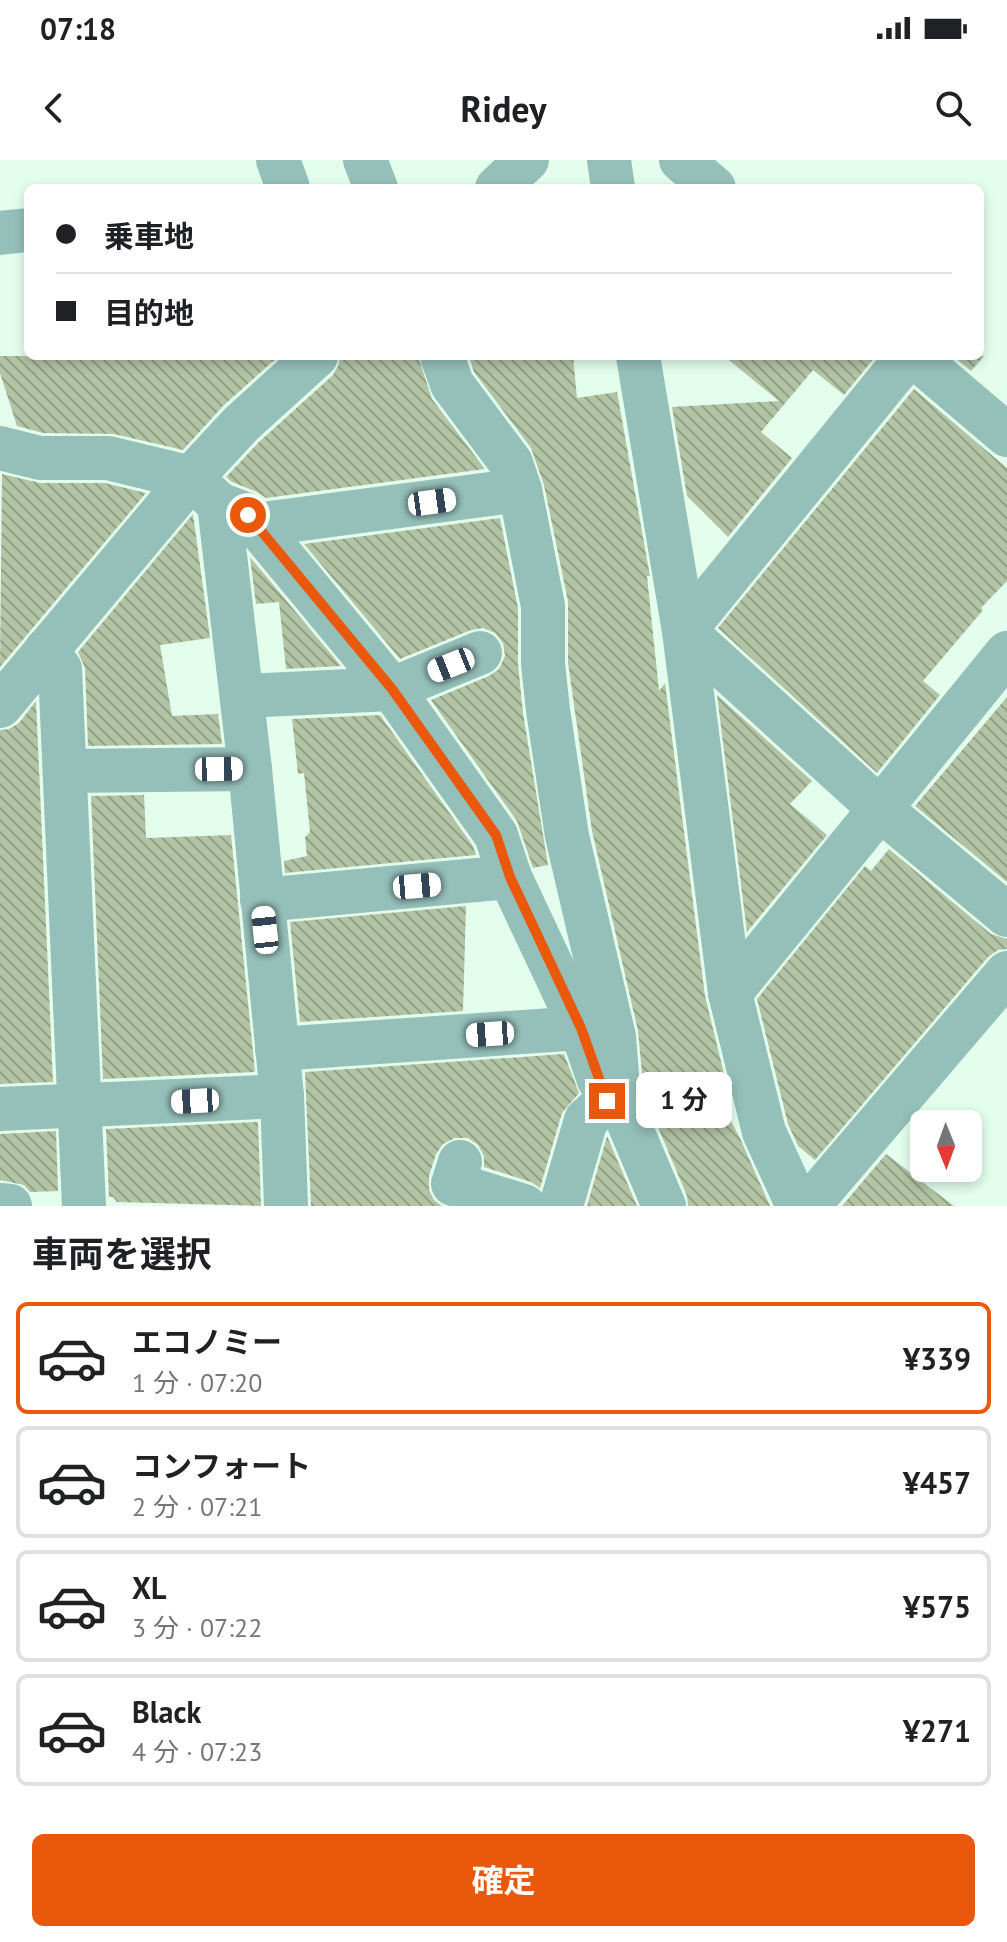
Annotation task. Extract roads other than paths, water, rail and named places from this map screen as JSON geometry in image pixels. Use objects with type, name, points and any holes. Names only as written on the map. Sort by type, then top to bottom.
[{"type":"street","points":[[278,160],[287,184]]},
{"type":"street","points":[[365,160],[374,184]]},
{"type":"street","points":[[501,184],[527,160]]},
{"type":"street","points":[[609,160],[612,184]]},
{"type":"street","points":[[681,160],[709,184]]},
{"type":"street","points":[[0,233],[24,230]]},
{"type":"street","points":[[286,1206],[282,1096],[222,502],[241,424],[312,360]]},
{"type":"street","points":[[443,360],[452,384],[511,463],[520,490],[543,606],[543,664],[562,808],[614,1037],[619,1100],[664,1206]]},
{"type":"street","points":[[639,360],[684,631],[730,993],[764,1132],[798,1206]]},
{"type":"street","points":[[684,631],[908,360]]},
{"type":"street","points":[[916,360],[1007,435]]},
{"type":"street","points":[[0,448],[40,458],[108,458],[222,502],[520,490]]},
{"type":"street","points":[[0,706],[46,650],[222,502]]},
{"type":"street","points":[[222,502],[392,689],[496,835],[510,877],[581,1028],[607,1101],[656,1206]]},
{"type":"street","points":[[684,631],[879,808],[1007,915]]},
{"type":"street","points":[[46,650],[60,669],[84,1206]]},
{"type":"street","points":[[242,696],[392,689],[480,653]]},
{"type":"street","points":[[730,993],[1007,653]]},
{"type":"street","points":[[65,771],[250,769]]},
{"type":"street","points":[[262,900],[510,877]]},
{"type":"street","points":[[808,1206],[1007,973]]},
{"type":"street","points":[[277,1049],[581,1028]]},
{"type":"street","points":[[0,1109],[282,1096]]},
{"type":"street","points":[[561,1206],[586,1120],[607,1101]]},
{"type":"street","points":[[460,1162],[453,1184],[524,1206]]},
{"type":"street","points":[[0,1205],[10,1206]]}]
